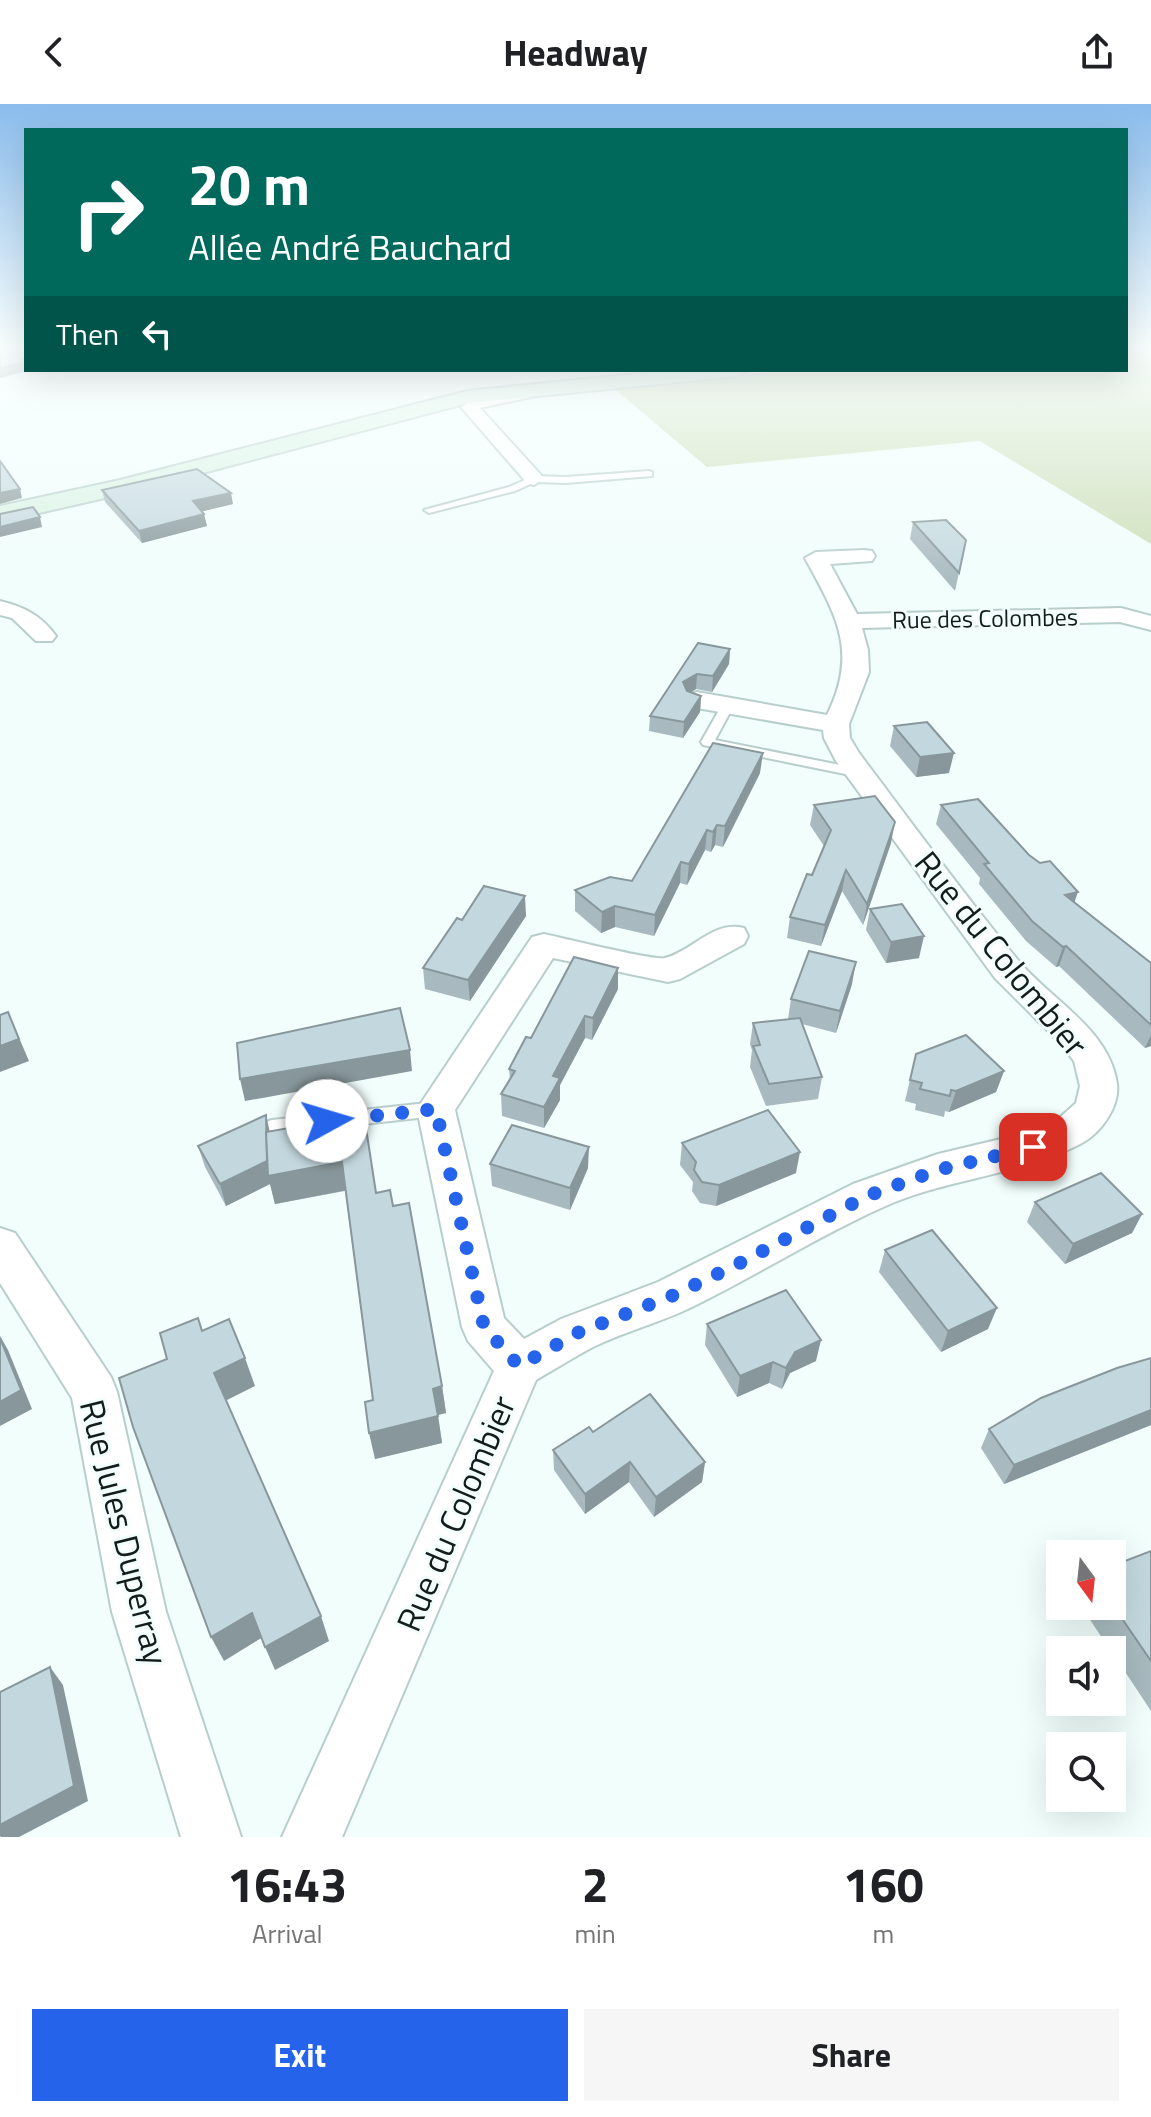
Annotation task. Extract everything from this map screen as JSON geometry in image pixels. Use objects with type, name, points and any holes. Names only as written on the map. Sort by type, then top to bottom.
[{"type":"street","points":[[0,514],[122,487],[342,429]]},
{"type":"street","points":[[489,429],[534,479]]},
{"type":"street","points":[[712,702],[836,724],[853,687],[857,664],[848,621],[816,558],[864,556]]},
{"type":"street","points":[[0,608],[20,613],[44,636]]},
{"type":"street","name":"Rue des Colombes","points":[[848,621],[1121,615],[1151,623]]},
{"type":"street","name":"Rue du Colombier","points":[[312,1837],[519,1366],[577,1333],[674,1295],[736,1265],[867,1196],[938,1170],[1033,1147],[1071,1131],[1093,1110],[1099,1086],[1091,1058],[1072,1033],[1007,970],[860,773],[837,738],[836,724]]},
{"type":"street","points":[[519,1366],[484,1327],[436,1109],[544,945],[668,971],[732,936]]},
{"type":"street","name":"Rue Jules Duperray","points":[[0,1246],[94,1392],[139,1612],[211,1837]]},
{"type":"lane","points":[[429,510],[512,489],[534,479],[582,480],[649,474]]},
{"type":"lane","points":[[712,702],[707,742],[860,773]]},
{"type":"lane","points":[[272,1127],[436,1109]]},
{"type":"green space","points":[[662,429],[1151,429],[1151,544],[980,441],[707,467]]},
{"type":"building","points":[[0,461],[20,489],[0,493]]},
{"type":"building","points":[[197,469],[231,493],[193,501],[204,514],[139,531],[102,490]]},
{"type":"building","points":[[33,507],[40,517],[0,527],[0,514]]},
{"type":"building","points":[[946,520],[966,540],[959,573],[913,522]]},
{"type":"building","points":[[698,643],[730,649],[713,676],[697,674],[683,682],[687,691],[701,696],[684,722],[650,716]]},
{"type":"building","points":[[927,722],[954,753],[920,757],[894,726]]},
{"type":"building","points":[[713,743],[763,753],[725,826],[717,825],[713,832],[707,830],[689,864],[681,862],[655,915],[615,906],[602,912],[575,890],[610,877],[632,881]]},
{"type":"building","points":[[875,796],[895,822],[867,904],[846,870],[825,925],[790,917],[807,874],[812,875],[831,830],[814,805]]},
{"type":"building","points":[[978,799],[1029,855],[1040,863],[1050,861],[1078,892],[1065,895],[1151,963],[1151,1025],[1066,946],[1063,947],[1032,921],[984,864],[989,863],[941,805]]},
{"type":"building","points":[[484,886],[525,896],[468,980],[423,968],[457,918],[462,920]]},
{"type":"building","points":[[902,904],[924,936],[891,942],[870,909]]},
{"type":"building","points":[[809,951],[856,962],[840,1011],[791,999]]},
{"type":"building","points":[[574,957],[618,968],[593,1018],[585,1016],[553,1076],[560,1078],[544,1107],[501,1094],[515,1071],[509,1069],[526,1037],[531,1038]]},
{"type":"building","points":[[400,1008],[410,1050],[240,1079],[237,1043]]},
{"type":"building","points":[[8,1012],[19,1039],[0,1046],[0,1015]]},
{"type":"building","points":[[800,1018],[822,1077],[769,1084],[753,1046],[760,1045],[753,1023]]},
{"type":"building","points":[[966,1035],[1004,1071],[956,1091],[951,1090],[950,1096],[920,1089],[922,1083],[910,1080],[916,1054]]},
{"type":"building","points":[[768,1110],[800,1152],[719,1185],[702,1182],[694,1170],[696,1162],[682,1143]]},
{"type":"building","points":[[266,1115],[267,1161],[220,1184],[198,1146]]},
{"type":"building","points":[[364,1115],[376,1193],[390,1190],[393,1206],[409,1203],[442,1386],[433,1389],[438,1416],[369,1433],[365,1402],[373,1400],[342,1162],[268,1176],[266,1132]]},
{"type":"building","points":[[512,1125],[589,1147],[570,1188],[490,1164]]},
{"type":"building","points":[[1101,1173],[1142,1214],[1073,1244],[1035,1202]]},
{"type":"building","points":[[932,1230],[997,1308],[948,1331],[885,1250]]},
{"type":"building","points":[[786,1290],[821,1340],[795,1352],[786,1368],[773,1362],[740,1376],[707,1324]]},
{"type":"building","points":[[198,1318],[202,1331],[229,1319],[245,1358],[214,1373],[321,1616],[265,1647],[252,1613],[211,1637],[133,1427],[119,1378],[167,1359],[160,1333]]},
{"type":"building","points":[[0,1338],[21,1390],[0,1402]]},
{"type":"building","points":[[1151,1358],[1151,1410],[1014,1465],[989,1429],[1041,1398]]},
{"type":"building","points":[[650,1394],[705,1462],[656,1497],[630,1462],[585,1494],[553,1450],[589,1427],[593,1432]]},
{"type":"building","points":[[1151,1551],[1151,1661],[1123,1620],[1126,1620],[1126,1561]]},
{"type":"building","points":[[50,1667],[74,1786],[0,1825],[0,1692]]},
{"type":"route","points":[[327,1121],[436,1109],[484,1327],[519,1366],[577,1333],[674,1295],[736,1265],[867,1196],[938,1170],[1033,1147]]}]
